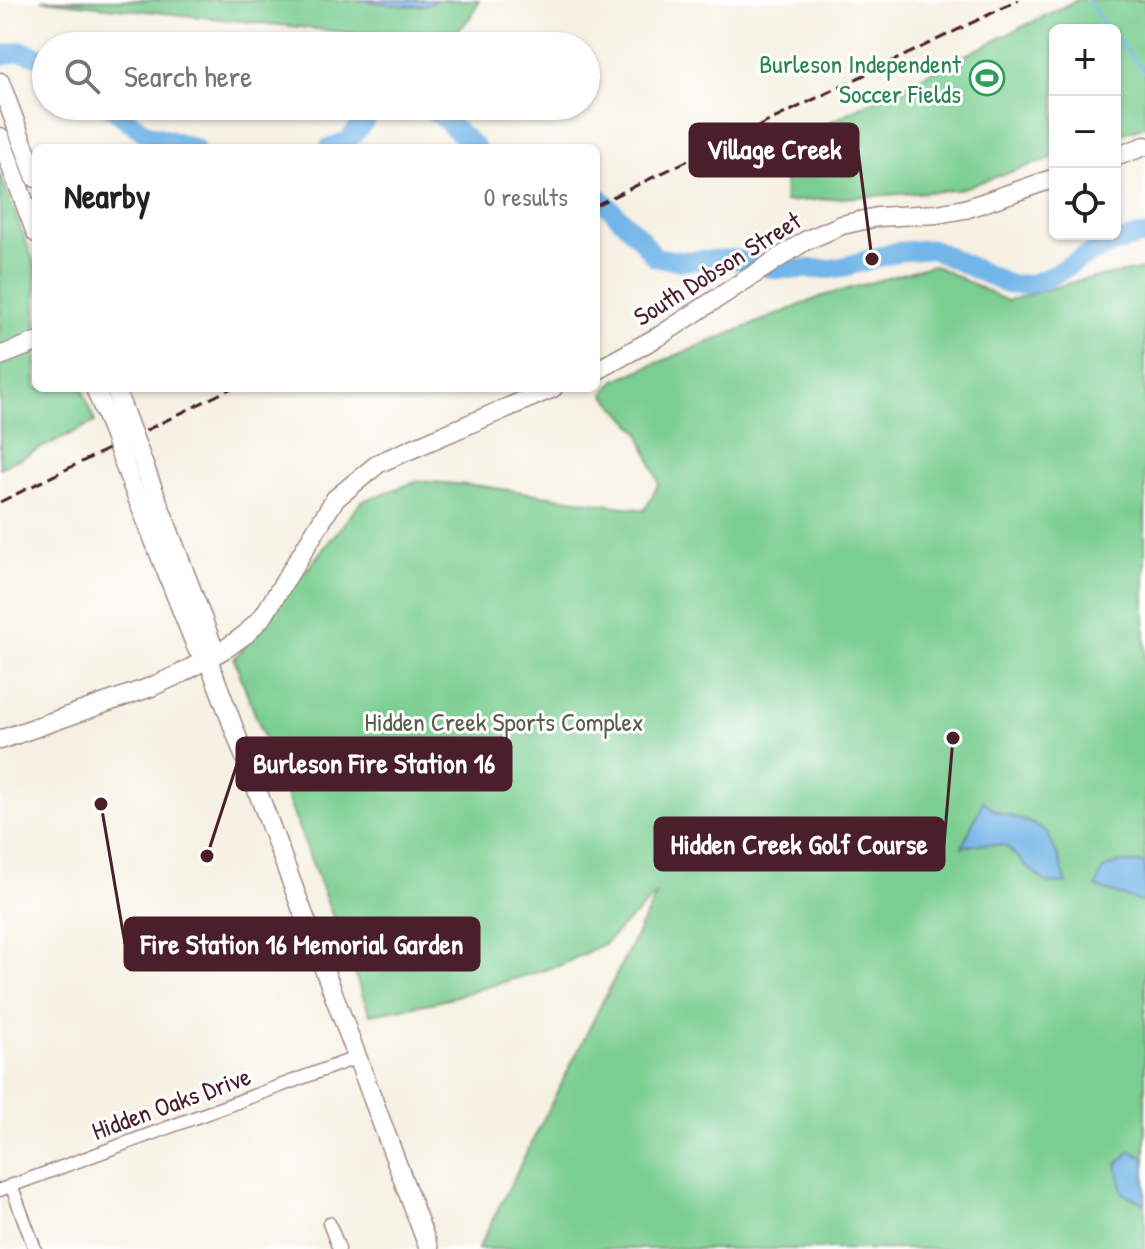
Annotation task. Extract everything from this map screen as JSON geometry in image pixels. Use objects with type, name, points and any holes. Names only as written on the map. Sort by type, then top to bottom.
[{"type":"street","points":[[0,82],[32,167]]},
{"type":"street","points":[[2,141],[32,222]]},
{"type":"street","points":[[1121,155],[1145,146]]},
{"type":"street","name":"South Dobson Street","points":[[600,369],[661,335],[805,241],[842,225],[877,217],[937,214],[965,209],[1049,180]]},
{"type":"street","points":[[0,356],[32,344]]},
{"type":"street","points":[[98,392],[116,416],[139,478],[212,644],[208,659],[429,1249]]},
{"type":"street","points":[[115,392],[116,416]]},
{"type":"street","points":[[0,740],[151,687],[228,647],[264,615],[335,499],[379,463],[544,392]]},
{"type":"street","name":"Hidden Oaks Drive","points":[[6,1188],[358,1057]]},
{"type":"street","points":[[6,1188],[35,1249]]},
{"type":"street","points":[[329,1223],[339,1249]]},
{"type":"green space","points":[[41,0],[479,0],[464,25],[455,32],[345,32]]},
{"type":"green space","name":"Burleson Independent Soccer Fields","points":[[1077,0],[1145,0],[1145,126],[1121,134],[1121,24],[1049,24],[1049,159],[957,190],[785,202],[783,145]]},
{"type":"green space","points":[[0,174],[32,258],[32,392],[84,392],[95,422],[0,468]]},
{"type":"green space","name":"Hidden Creek Sports Complex","points":[[933,265],[1007,301],[1077,281],[1145,269],[1145,1249],[478,1249],[657,894],[604,944],[561,965],[436,1002],[370,1014],[234,659],[362,501],[418,481],[481,486],[645,510],[659,483],[639,432],[604,394],[615,380],[823,296]]},
{"type":"water","points":[[358,0],[437,0],[410,6]]},
{"type":"water","points":[[983,801],[996,811],[1047,832],[1067,884],[1047,883],[1005,845],[962,847]]},
{"type":"water","points":[[1118,863],[1145,863],[1145,903],[1096,887],[1103,869]]},
{"type":"water","points":[[1131,1151],[1145,1158],[1145,1204],[1123,1193],[1117,1164]]},
{"type":"waterway","points":[[1086,0],[1105,24]]},
{"type":"waterway","points":[[1121,43],[1145,72]]},
{"type":"waterway","points":[[0,56],[21,51],[32,55]]},
{"type":"waterway","points":[[128,120],[145,133],[181,144]]},
{"type":"waterway","points":[[340,144],[348,141],[365,120]]},
{"type":"waterway","points":[[446,120],[472,144]]},
{"type":"waterway","points":[[600,198],[655,257],[680,261],[733,259],[775,269],[831,269],[897,252],[932,249],[1007,284],[1020,285],[1054,275],[1106,246],[1145,236]]},
{"type":"railway","points":[[600,203],[1019,0]]},
{"type":"railway","points":[[0,502],[224,392]]},
{"type":"place","name":"Burleson Independent Soccer Fields","points":[[987,78]]},
{"type":"place","name":"Village Creek","points":[[872,259]]},
{"type":"place","name":"Hidden Creek Golf Course","points":[[953,738]]},
{"type":"place","name":"Fire Station 16 Memorial Garden","points":[[101,804]]},
{"type":"place","name":"Burleson Fire Station 16","points":[[207,856]]}]
